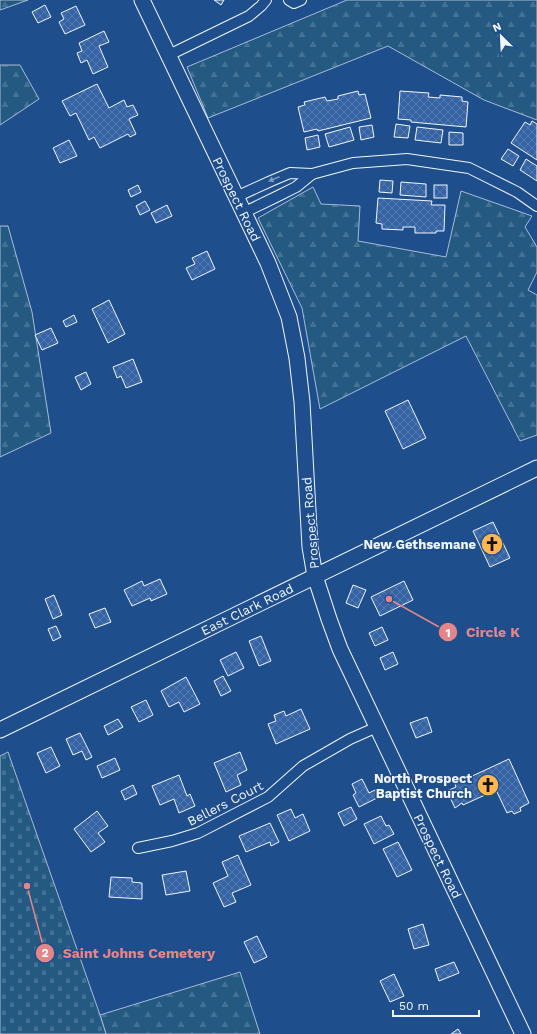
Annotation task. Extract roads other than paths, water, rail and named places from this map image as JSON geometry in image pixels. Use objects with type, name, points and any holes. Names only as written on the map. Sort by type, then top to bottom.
[{"type":"main road","name":"Prospect Road","points":[[142,0],[268,263],[288,318],[297,358],[302,402],[310,547],[315,576],[329,619],[340,648],[523,1034]]},
{"type":"main road","name":"East Clark Road","points":[[0,730],[537,468]]},
{"type":"street","points":[[169,55],[249,16],[266,0]]},
{"type":"street","points":[[289,0],[294,3],[301,0]]},
{"type":"street","points":[[236,197],[290,173],[312,174],[353,163],[407,159],[469,168],[517,192],[537,206]]},
{"type":"street","points":[[244,212],[296,186],[312,174]]},
{"type":"street","name":"Bellers Court","points":[[138,848],[172,841],[198,833],[268,797],[303,766],[350,739],[377,727]]},
{"type":"place","name":"New Gethsemane","points":[[492,544]]},
{"type":"place","name":"Circle K","points":[[389,599]]},
{"type":"place","name":"North Prospect Baptist Church","points":[[488,785]]},
{"type":"place","name":"Saint Johns Cemetery","points":[[27,886]]}]
